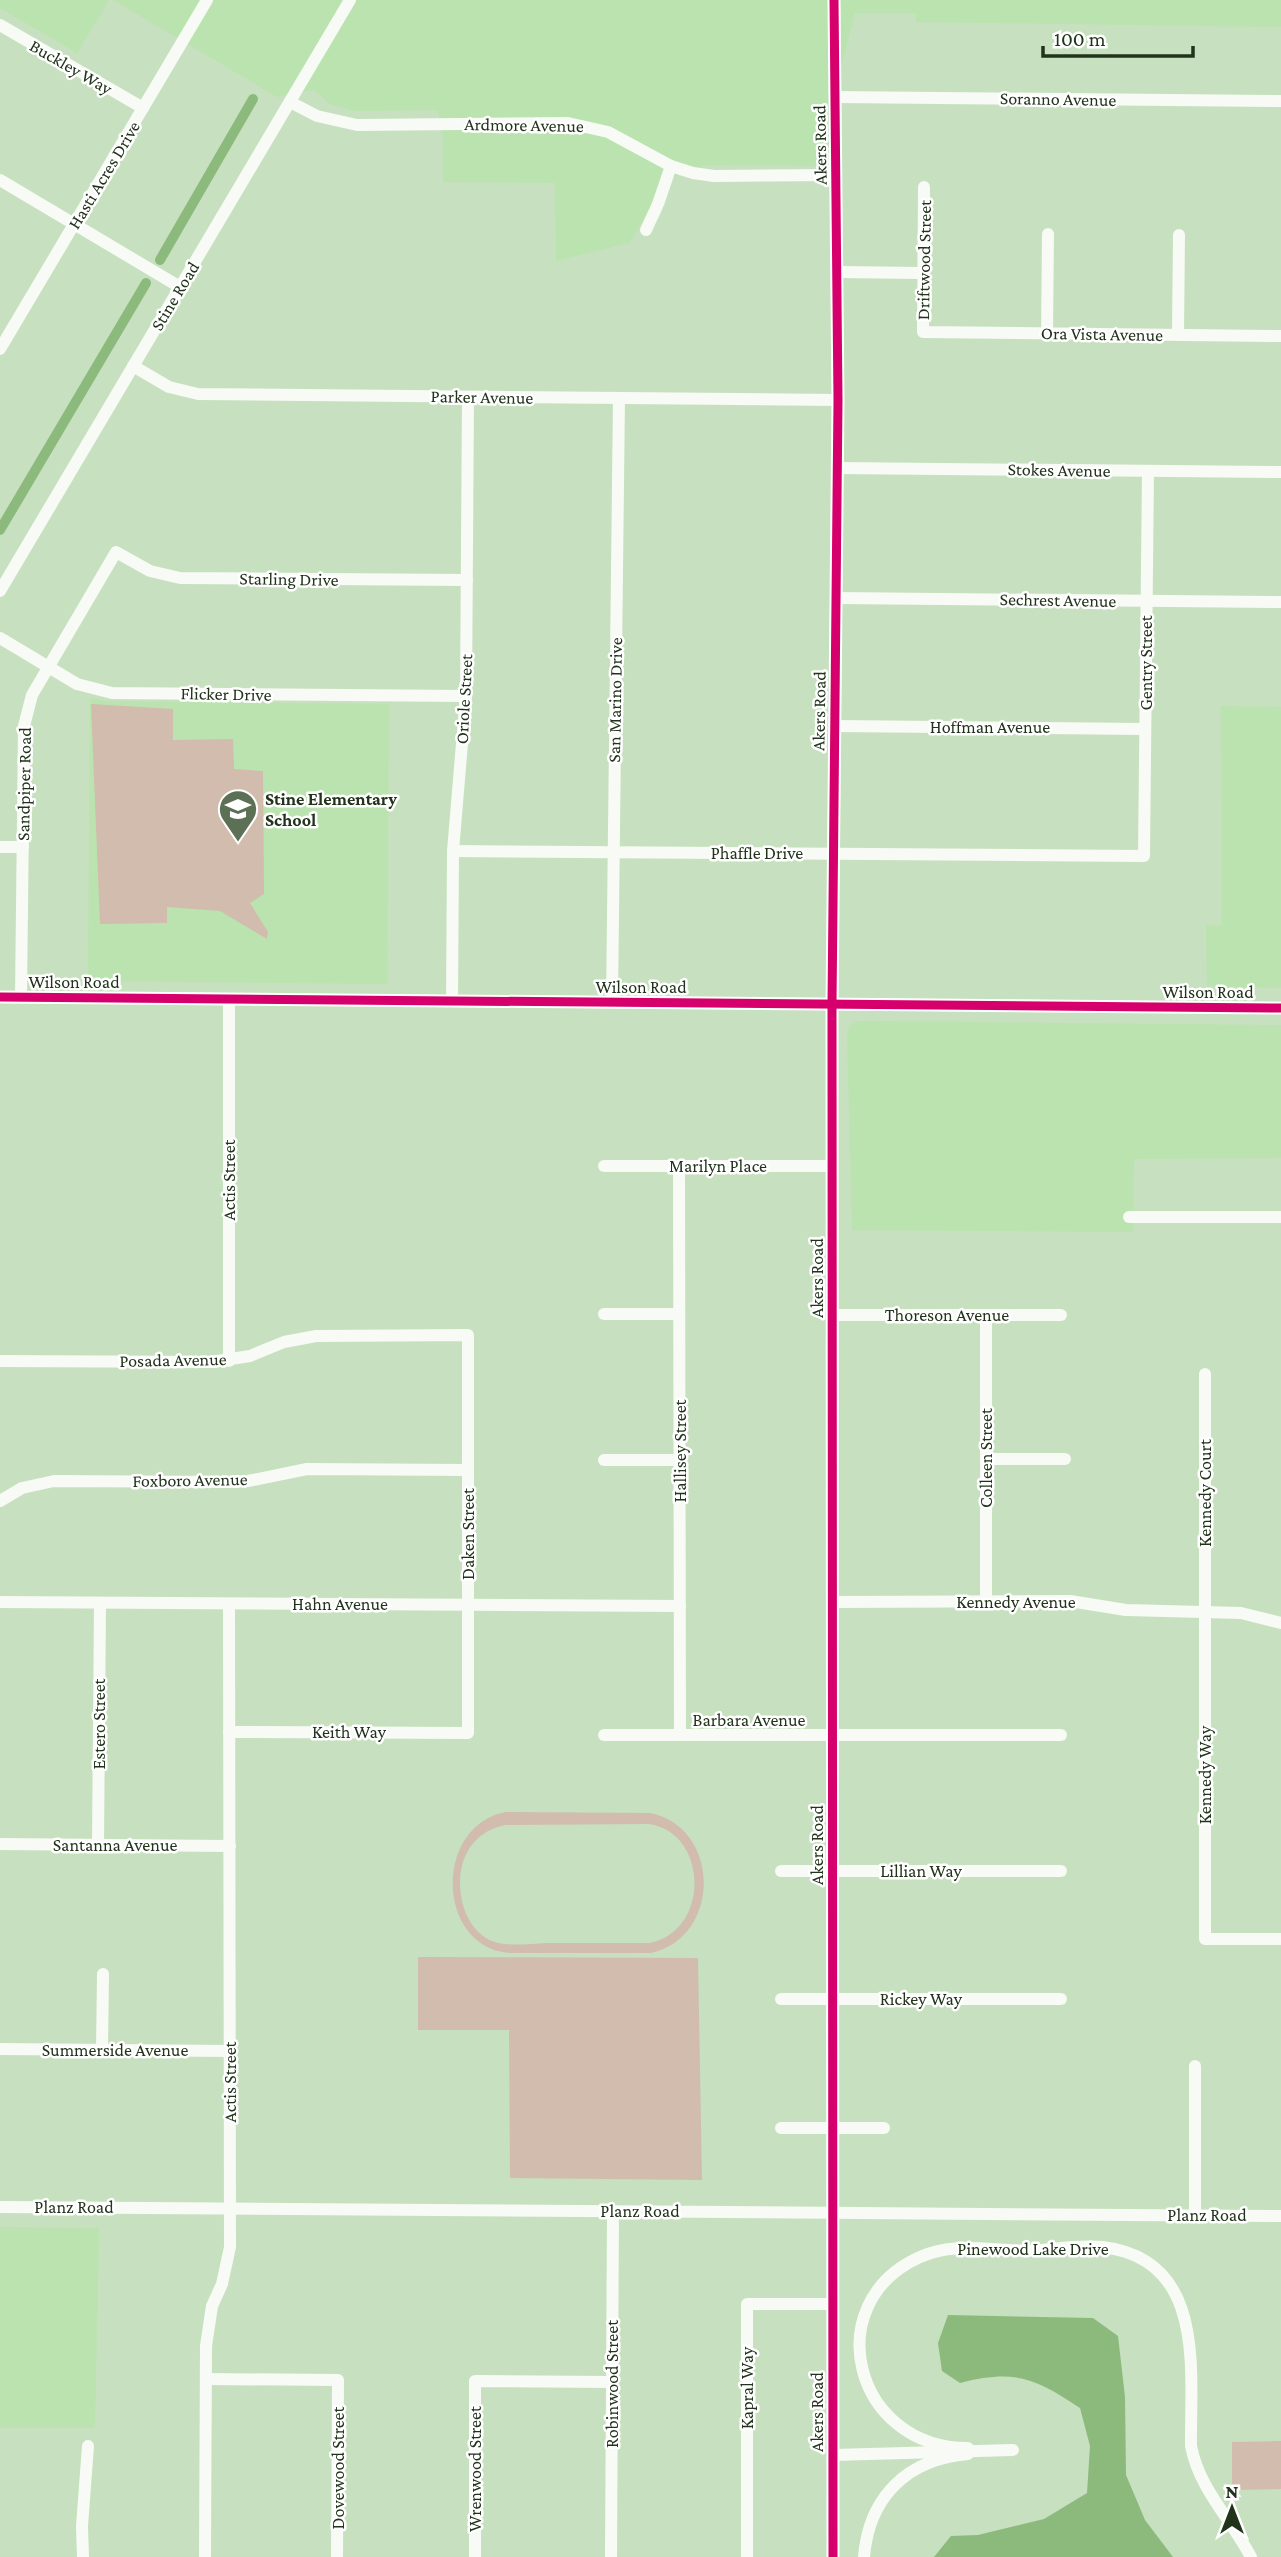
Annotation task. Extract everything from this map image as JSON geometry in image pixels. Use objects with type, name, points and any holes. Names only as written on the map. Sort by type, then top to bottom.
[{"type":"street","name":"Hasti Acres Drive","points":[[0,349],[4,335],[74,224],[207,0]]},
{"type":"street","name":"Stine Road","points":[[0,591],[350,0]]},
{"type":"street","name":"Akers Road","points":[[833,2557],[832,1004],[838,400],[834,0]]},
{"type":"street","name":"Buckley Way","points":[[0,25],[143,108]]},
{"type":"street","name":"Soranno Avenue","points":[[835,97],[1281,101]]},
{"type":"street","name":"Ardmore Avenue","points":[[290,102],[317,116],[357,125],[587,125],[625,139],[671,166],[714,176],[836,175]]},
{"type":"street","points":[[646,230],[671,166]]},
{"type":"street","points":[[0,180],[180,287]]},
{"type":"street","name":"Driftwood Street","points":[[923,332],[924,187]]},
{"type":"street","points":[[1047,334],[1048,234]]},
{"type":"street","points":[[1178,335],[1179,235]]},
{"type":"street","points":[[836,272],[923,273]]},
{"type":"street","name":"Ora Vista Avenue","points":[[923,332],[1281,336]]},
{"type":"street","name":"Parker Avenue","points":[[133,366],[169,387],[198,394],[838,400]]},
{"type":"street","name":"Oriole Street","points":[[452,1001],[453,851],[466,696],[468,397]]},
{"type":"street","name":"San Marino Drive","points":[[612,1002],[619,398]]},
{"type":"street","name":"Stokes Avenue","points":[[837,468],[1281,472]]},
{"type":"street","name":"Gentry Street","points":[[1144,856],[1148,471]]},
{"type":"street","name":"Starling Drive","points":[[116,552],[150,571],[180,578],[467,580]]},
{"type":"street","name":"Sandpiper Road","points":[[21,998],[24,726],[32,695],[116,552]]},
{"type":"street","name":"Sechrest Avenue","points":[[836,598],[1281,602]]},
{"type":"street","name":"Flicker Drive","points":[[0,638],[77,684],[112,693],[466,696]]},
{"type":"street","name":"Hoffman Avenue","points":[[835,726],[1145,729]]},
{"type":"street","points":[[0,846],[23,847]]},
{"type":"street","name":"Phaffle Drive","points":[[453,851],[1144,856]]},
{"type":"street","name":"Wilson Road","points":[[0,997],[1281,1008]]},
{"type":"street","name":"Actis Street","points":[[229,999],[229,1361]]},
{"type":"street","name":"Marilyn Place","points":[[604,1167],[832,1167]]},
{"type":"street","name":"Hallisey Street","points":[[680,1167],[680,1735]]},
{"type":"street","points":[[1129,1217],[1281,1217]]},
{"type":"street","points":[[604,1314],[680,1314]]},
{"type":"street","name":"Thoreson Avenue","points":[[832,1315],[1061,1315]]},
{"type":"street","name":"Colleen Street","points":[[986,1315],[986,1601]]},
{"type":"street","name":"Posada Avenue","points":[[0,1361],[229,1361],[250,1356],[284,1342],[316,1336],[468,1335]]},
{"type":"street","name":"Daken Street","points":[[468,1335],[468,1733]]},
{"type":"street","name":"Kennedy Court","points":[[1205,1374],[1205,1611]]},
{"type":"street","points":[[986,1459],[1066,1459]]},
{"type":"street","points":[[604,1460],[680,1460]]},
{"type":"street","name":"Foxboro Avenue","points":[[0,1501],[22,1488],[54,1481],[229,1482],[248,1481],[307,1469],[468,1470]]},
{"type":"street","name":"Kennedy Avenue","points":[[833,1602],[1070,1601],[1126,1611],[1241,1613],[1281,1623]]},
{"type":"street","name":"Hahn Avenue","points":[[0,1602],[680,1606]]},
{"type":"street","name":"Estero Street","points":[[98,1845],[100,1603]]},
{"type":"street","name":"Actis Street","points":[[205,2557],[208,2327],[212,2306],[227,2266],[230,2208],[229,1604]]},
{"type":"street","name":"Kennedy Way","points":[[1205,1611],[1205,1939],[1281,1939]]},
{"type":"street","name":"Keith Way","points":[[229,1732],[468,1733]]},
{"type":"street","name":"Barbara Avenue","points":[[604,1735],[1061,1735]]},
{"type":"street","name":"Santanna Avenue","points":[[0,1844],[230,1846]]},
{"type":"street","name":"Lillian Way","points":[[781,1871],[1061,1871]]},
{"type":"street","points":[[102,2050],[103,1974]]},
{"type":"street","name":"Rickey Way","points":[[781,1999],[1061,1999]]},
{"type":"street","name":"Summerside Avenue","points":[[0,2049],[230,2051]]},
{"type":"street","points":[[1195,2066],[1195,2215]]},
{"type":"street","points":[[781,2128],[884,2128]]},
{"type":"street","name":"Planz Road","points":[[0,2207],[1281,2216]]},
{"type":"street","name":"Robinwood Street","points":[[611,2557],[613,2211]]},
{"type":"street","name":"Pinewood Lake Drive","points":[[968,2452],[968,2448],[932,2445],[902,2430],[889,2419],[870,2393],[860,2362],[860,2344],[866,2313],[882,2285],[908,2263],[929,2253],[952,2248],[1038,2250],[1102,2247],[1125,2252],[1156,2271],[1168,2283],[1183,2309],[1189,2340],[1191,2446],[1194,2462],[1206,2488],[1251,2557]]},
{"type":"street","name":"Kapral Way","points":[[747,2557],[747,2304],[833,2304]]},
{"type":"street","name":"Dovewood Street","points":[[206,2379],[338,2380],[337,2557]]},
{"type":"street","name":"Wrenwood Street","points":[[475,2557],[475,2381],[612,2382]]},
{"type":"street","points":[[83,2557],[82,2526],[88,2446]]},
{"type":"street","name":"Pinewood Lake Drive","points":[[833,2455],[1013,2451]]},
{"type":"street","name":"Pinewood Lake Drive","points":[[864,2557],[867,2534],[875,2512],[894,2485],[920,2466],[968,2452]]},
{"type":"shaded area","points":[[0,0],[109,0],[77,53],[0,8]]},
{"type":"shaded area","points":[[113,0],[1281,0],[1281,27],[916,22],[916,13],[855,13],[815,166],[704,165],[669,179],[629,243],[556,261],[555,183],[443,182],[443,138],[438,110],[354,111],[330,104],[314,90],[277,97]]},
{"type":"shaded area","name":"Stine Elementary School","points":[[90,698],[105,701],[389,704],[387,984],[88,981]]},
{"type":"shaded area","points":[[91,704],[173,709],[173,740],[233,739],[234,769],[263,771],[264,894],[250,903],[268,932],[267,939],[220,911],[167,907],[167,923],[100,924]]},
{"type":"shaded area","points":[[1221,706],[1281,707],[1281,988],[1207,986],[1206,926],[1222,925]]},
{"type":"shaded area","points":[[859,1021],[1281,1025],[1281,1158],[1134,1159],[1133,1232],[852,1230],[847,1033],[850,1025]]},
{"type":"shaded area","points":[[506,1812],[650,1813],[673,1822],[690,1839],[700,1859],[704,1882],[701,1905],[691,1926],[674,1943],[651,1953],[509,1953],[485,1945],[467,1930],[457,1909],[453,1885],[456,1860],[466,1839],[482,1822]],"holes":[[[649,1824],[669,1831],[683,1845],[692,1862],[694,1882],[692,1902],[684,1921],[670,1935],[650,1943],[516,1945],[498,1943],[487,1938],[470,1922],[461,1898],[463,1862],[474,1843],[491,1830],[506,1825]]]},
{"type":"shaded area","points":[[418,1957],[698,1958],[702,2180],[510,2178],[509,2030],[418,2030]]},
{"type":"shaded area","points":[[0,2227],[99,2228],[95,2428],[0,2428]]},
{"type":"shaded area","points":[[948,2315],[1093,2318],[1118,2336],[1125,2397],[1126,2475],[1145,2520],[1173,2557],[934,2557],[951,2536],[978,2535],[1044,2519],[1087,2493],[1090,2446],[1080,2408],[1050,2389],[1024,2379],[1010,2377],[960,2383],[942,2371],[938,2343]]},
{"type":"shaded area","points":[[1281,2441],[1281,2489],[1232,2490],[1232,2442]]},
{"type":"waterway","points":[[160,260],[253,99]]},
{"type":"waterway","points":[[0,530],[146,283]]},
{"type":"cycle path","points":[[833,2557],[832,1004],[838,400],[834,0]]},
{"type":"cycle path","points":[[0,997],[1281,1008]]},
{"type":"place","name":"Stine Elementary School","points":[[238,843]]}]
